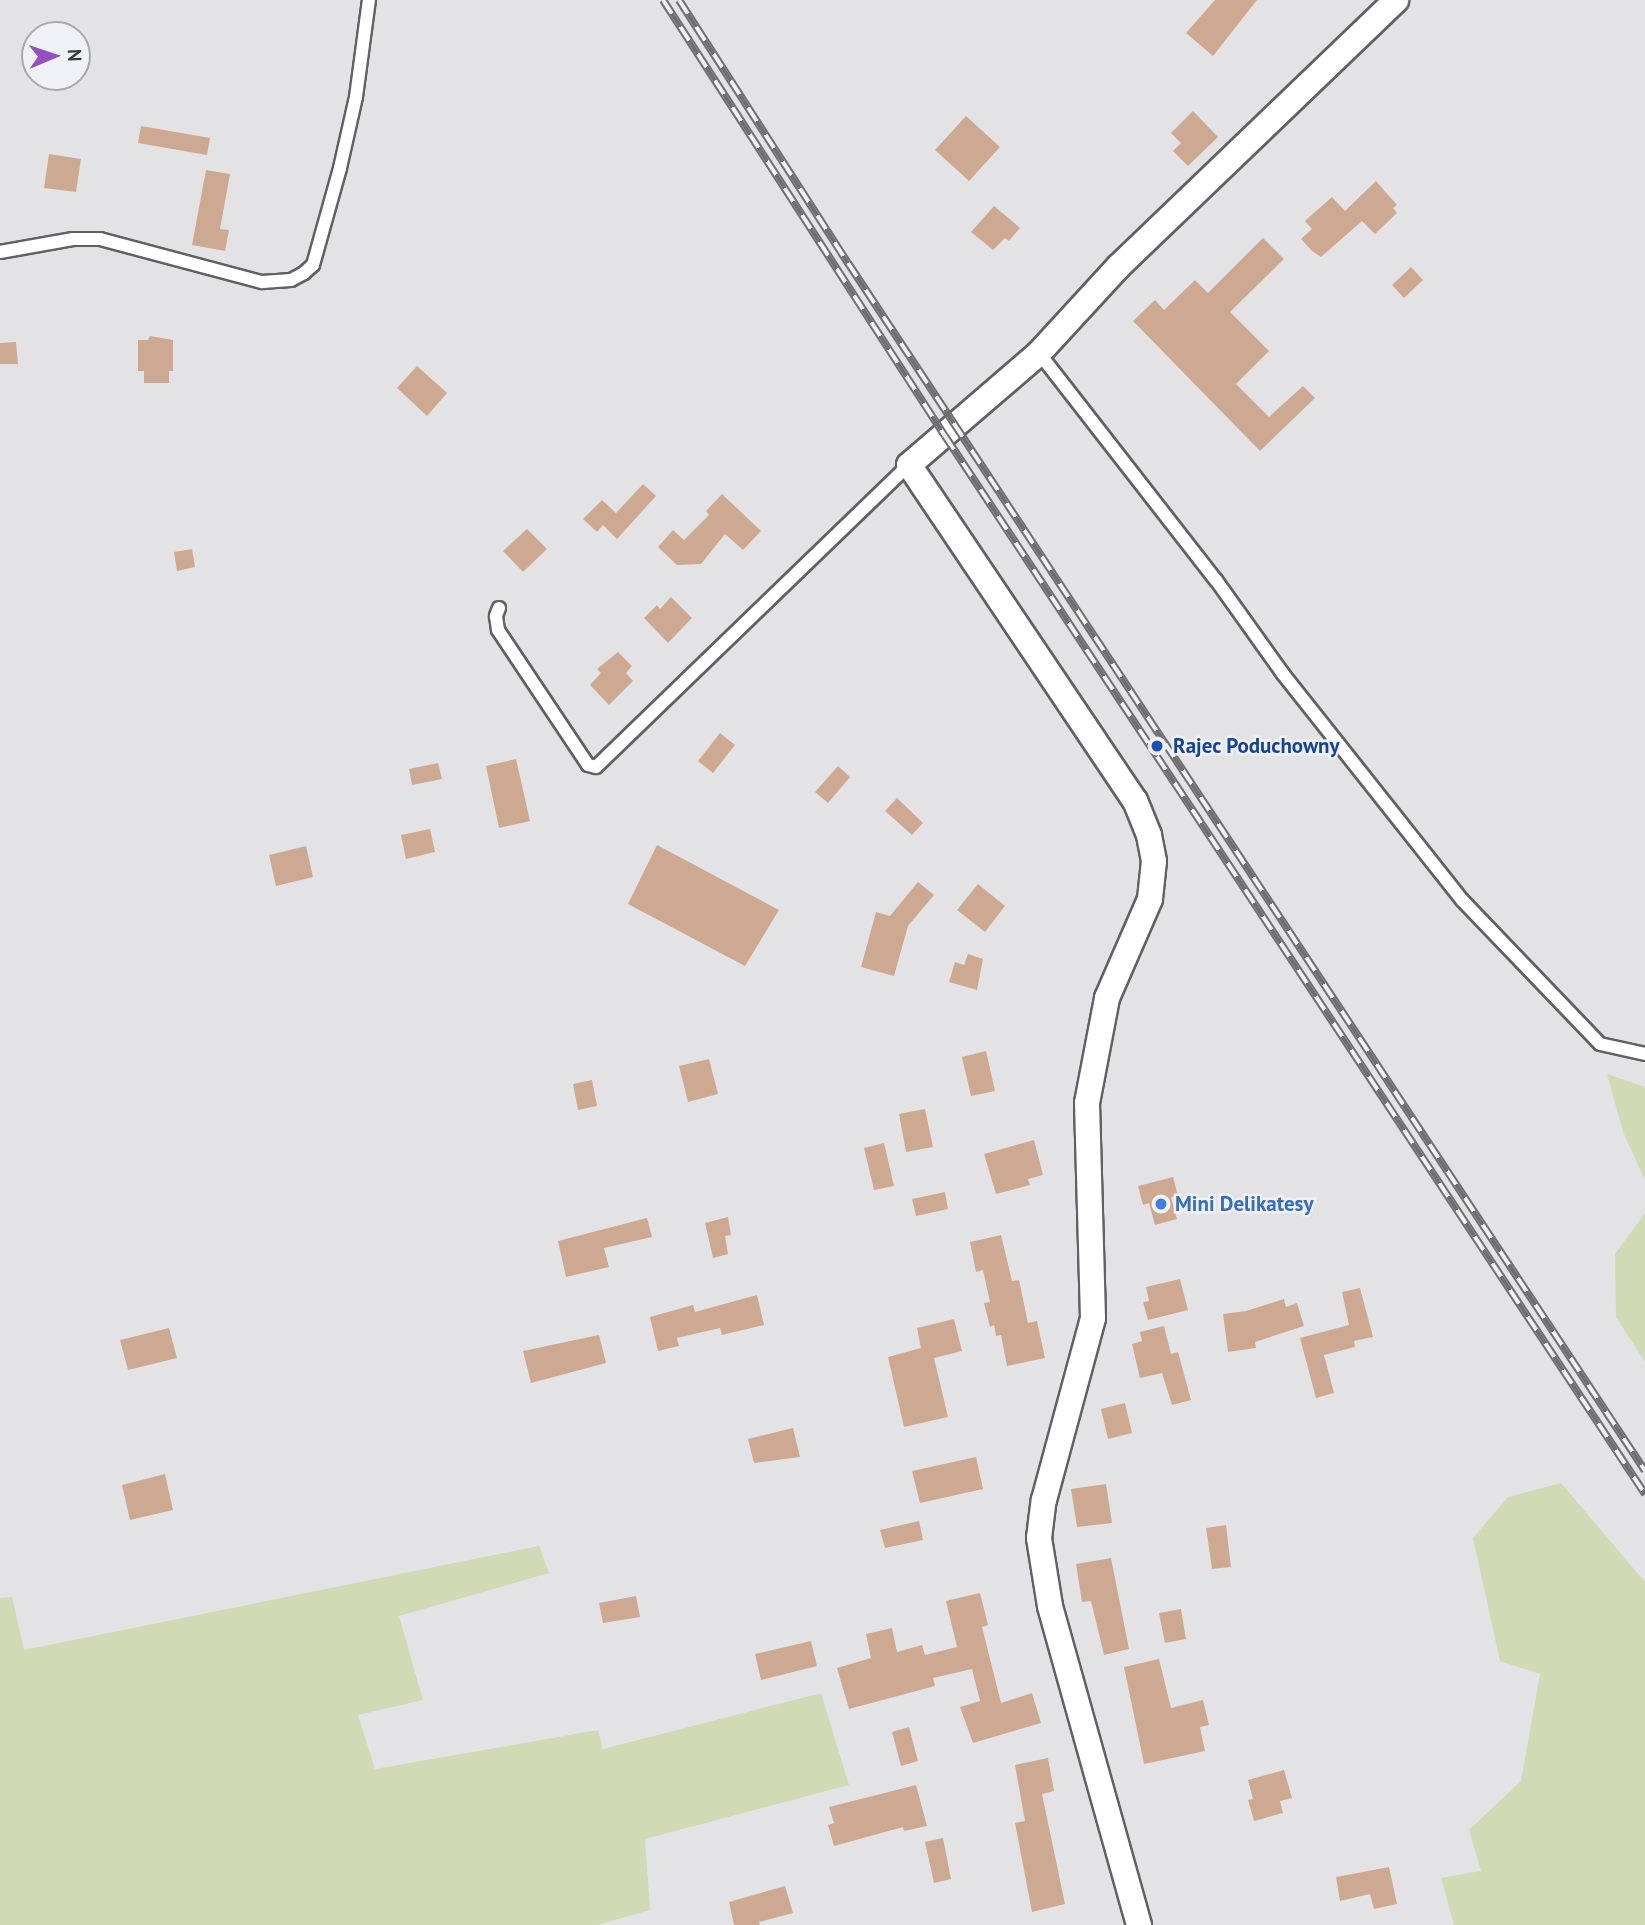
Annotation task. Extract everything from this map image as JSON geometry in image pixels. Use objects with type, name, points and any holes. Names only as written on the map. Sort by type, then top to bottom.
[{"type":"street","points":[[1139,1925],[1050,1606],[1040,1538],[1044,1500],[1093,1318],[1087,1103],[1107,998],[1150,899],[1154,861],[1149,835],[1135,802],[909,465],[1039,353],[1119,265],[1396,0]]},
{"type":"lane","points":[[0,251],[73,239],[100,239],[262,282],[291,280],[304,273],[313,265],[340,168],[356,97],[369,0]]},
{"type":"lane","points":[[1039,353],[1216,580],[1283,674],[1462,900],[1600,1044],[1645,1054]]},
{"type":"lane","points":[[499,608],[496,617],[498,630],[588,765],[596,767],[909,465]]},
{"type":"green space","points":[[1607,1074],[1645,1087],[1645,1180],[1623,1132]]},
{"type":"green space","points":[[1645,1213],[1645,1362],[1616,1317],[1615,1254]]},
{"type":"green space","points":[[1561,1483],[1645,1582],[1645,1925],[1454,1925],[1441,1878],[1481,1871],[1469,1830],[1521,1781],[1540,1674],[1500,1661],[1473,1538],[1508,1497]]},
{"type":"green space","points":[[539,1546],[549,1573],[399,1616],[423,1700],[358,1715],[375,1769],[598,1730],[603,1749],[821,1693],[849,1785],[645,1839],[650,1910],[597,1925],[0,1925],[0,1598],[12,1597],[24,1650]]},
{"type":"building","points":[[1215,0],[1257,0],[1213,56],[1186,33]]},
{"type":"building","points":[[1193,111],[1218,137],[1188,166],[1173,151],[1181,143],[1171,133]]},
{"type":"building","points":[[966,116],[1000,147],[969,181],[935,150]]},
{"type":"building","points":[[141,126],[210,138],[207,155],[138,143]]},
{"type":"building","points":[[49,154],[81,159],[76,192],[44,188]]},
{"type":"building","points":[[206,170],[230,174],[220,229],[229,230],[225,251],[192,245]]},
{"type":"building","points":[[1376,181],[1397,205],[1393,208],[1397,213],[1375,234],[1362,221],[1321,257],[1312,251],[1301,239],[1312,229],[1305,221],[1332,197],[1345,211]]},
{"type":"building","points":[[994,206],[1020,228],[1009,241],[1005,238],[993,250],[971,232]]},
{"type":"building","points":[[1263,238],[1284,259],[1230,312],[1269,351],[1236,384],[1269,417],[1303,386],[1315,398],[1260,451],[1133,321],[1155,300],[1164,310],[1195,280],[1208,293]]},
{"type":"building","points":[[1411,267],[1423,280],[1404,298],[1392,285]]},
{"type":"building","points":[[150,336],[173,340],[173,371],[169,371],[169,383],[144,383],[144,371],[138,371],[138,340],[148,340]]},
{"type":"building","points":[[16,342],[18,364],[0,364],[0,343]]},
{"type":"building","points":[[417,366],[447,393],[427,416],[397,388]]},
{"type":"building","points":[[643,484],[656,496],[617,539],[603,525],[597,532],[583,519],[602,500],[616,513]]},
{"type":"building","points":[[722,494],[761,531],[743,550],[725,534],[701,564],[677,565],[658,547],[673,530],[684,540],[709,515],[706,511]]},
{"type":"building","points":[[527,529],[547,549],[523,572],[503,551]]},
{"type":"building","points":[[192,549],[195,567],[177,571],[174,552]]},
{"type":"building","points":[[671,597],[692,618],[668,643],[644,618],[657,605],[660,609]]},
{"type":"building","points":[[618,652],[632,666],[626,673],[633,681],[609,705],[590,685],[601,673],[597,669]]},
{"type":"building","points":[[720,733],[735,745],[713,773],[698,761]]},
{"type":"building","points":[[516,759],[530,821],[499,828],[486,766]]},
{"type":"building","points":[[438,763],[442,779],[412,785],[409,769]]},
{"type":"building","points":[[838,766],[850,777],[828,803],[815,792]]},
{"type":"building","points":[[897,798],[923,823],[912,835],[885,811]]},
{"type":"building","points":[[430,829],[435,852],[406,859],[401,835]]},
{"type":"building","points":[[657,845],[779,910],[745,966],[628,904]]},
{"type":"building","points":[[306,846],[313,877],[276,886],[269,855]]},
{"type":"building","points":[[918,882],[934,895],[908,926],[894,976],[861,967],[876,912],[890,916]]},
{"type":"building","points":[[978,884],[1005,906],[985,932],[957,910]]},
{"type":"building","points":[[968,954],[983,959],[977,990],[949,982],[955,962],[964,965]]},
{"type":"building","points":[[986,1051],[995,1091],[971,1096],[962,1057]]},
{"type":"building","points":[[709,1059],[718,1094],[688,1102],[679,1066]]},
{"type":"building","points":[[592,1080],[597,1106],[578,1110],[573,1084]]},
{"type":"building","points":[[925,1109],[933,1147],[906,1152],[899,1114]]},
{"type":"building","points":[[1034,1140],[1043,1175],[1028,1179],[1030,1185],[996,1194],[984,1154]]},
{"type":"building","points":[[884,1143],[894,1186],[874,1190],[864,1148]]},
{"type":"building","points":[[1173,1177],[1178,1196],[1171,1197],[1177,1219],[1155,1225],[1149,1203],[1143,1205],[1138,1186]]},
{"type":"building","points":[[945,1192],[948,1209],[916,1216],[912,1199]]},
{"type":"building","points":[[728,1217],[731,1235],[725,1236],[728,1254],[713,1258],[705,1223]]},
{"type":"building","points":[[647,1218],[652,1237],[604,1248],[609,1267],[566,1277],[558,1241]]},
{"type":"building","points":[[1001,1235],[1012,1281],[1019,1280],[1028,1323],[1037,1321],[1045,1358],[1007,1366],[1001,1335],[996,1336],[994,1325],[990,1327],[984,1303],[990,1302],[983,1270],[976,1272],[970,1242]]},
{"type":"building","points":[[1180,1279],[1188,1310],[1148,1320],[1143,1302],[1149,1301],[1146,1287]]},
{"type":"building","points":[[1360,1288],[1373,1337],[1354,1341],[1355,1347],[1324,1355],[1334,1393],[1316,1398],[1300,1338],[1349,1325],[1342,1292]]},
{"type":"building","points":[[757,1295],[764,1325],[722,1335],[720,1328],[677,1338],[679,1346],[658,1351],[650,1317],[693,1305],[695,1312]]},
{"type":"building","points":[[1284,1299],[1286,1307],[1297,1303],[1304,1326],[1255,1342],[1256,1348],[1228,1352],[1223,1314],[1246,1311]]},
{"type":"building","points":[[954,1319],[962,1351],[934,1358],[948,1417],[904,1427],[888,1357],[921,1348],[917,1328]]},
{"type":"building","points":[[1164,1326],[1171,1354],[1178,1352],[1191,1400],[1172,1405],[1162,1373],[1140,1378],[1132,1344],[1142,1341],[1140,1332]]},
{"type":"building","points":[[169,1328],[177,1358],[128,1370],[120,1340]]},
{"type":"building","points":[[599,1335],[606,1363],[531,1383],[523,1351]]},
{"type":"building","points":[[1125,1403],[1132,1433],[1108,1439],[1101,1409]]},
{"type":"building","points":[[793,1428],[800,1457],[754,1463],[748,1439]]},
{"type":"building","points":[[976,1457],[983,1489],[920,1503],[912,1471]]},
{"type":"building","points":[[165,1474],[173,1510],[130,1520],[122,1485]]},
{"type":"building","points":[[1106,1484],[1112,1523],[1077,1527],[1071,1489]]},
{"type":"building","points":[[919,1521],[923,1540],[885,1548],[880,1530]]},
{"type":"building","points":[[1226,1525],[1231,1567],[1212,1569],[1206,1528]]},
{"type":"building","points":[[1111,1558],[1129,1649],[1104,1655],[1091,1601],[1082,1602],[1076,1564]]},
{"type":"building","points":[[980,1593],[988,1625],[982,1627],[1001,1703],[1032,1693],[1041,1723],[973,1743],[960,1707],[980,1701],[972,1669],[933,1678],[935,1686],[849,1709],[837,1668],[871,1658],[866,1634],[892,1628],[897,1652],[922,1645],[925,1655],[957,1647],[946,1601]]},
{"type":"building","points":[[636,1596],[640,1617],[603,1623],[599,1603]]},
{"type":"building","points":[[1181,1609],[1186,1639],[1165,1643],[1159,1613]]},
{"type":"building","points":[[811,1641],[817,1666],[761,1680],[755,1654]]},
{"type":"building","points":[[1159,1659],[1171,1708],[1203,1700],[1209,1725],[1200,1727],[1205,1751],[1144,1764],[1124,1667]]},
{"type":"building","points":[[909,1727],[918,1761],[901,1766],[892,1732]]},
{"type":"building","points":[[1048,1758],[1054,1791],[1042,1794],[1065,1904],[1032,1912],[1015,1823],[1025,1821],[1015,1765]]},
{"type":"building","points":[[1284,1770],[1292,1798],[1280,1801],[1283,1813],[1254,1821],[1248,1800],[1253,1799],[1248,1780]]},
{"type":"building","points":[[916,1785],[927,1826],[904,1831],[903,1827],[834,1846],[828,1825],[834,1823],[829,1807]]},
{"type":"building","points":[[943,1838],[951,1879],[934,1883],[925,1842]]},
{"type":"building","points":[[1389,1867],[1397,1904],[1374,1909],[1370,1894],[1340,1901],[1336,1877]]},
{"type":"building","points":[[785,1886],[793,1913],[759,1922],[760,1925],[734,1925],[729,1902]]},
{"type":"railway","points":[[663,0],[945,436],[1645,1494]]},
{"type":"railway","points":[[679,0],[848,263],[1645,1471]]},
{"type":"place","name":"Rajec Poduchowny","points":[[1157,746]]},
{"type":"place","name":"Mini Delikatesy","points":[[1161,1204]]}]
